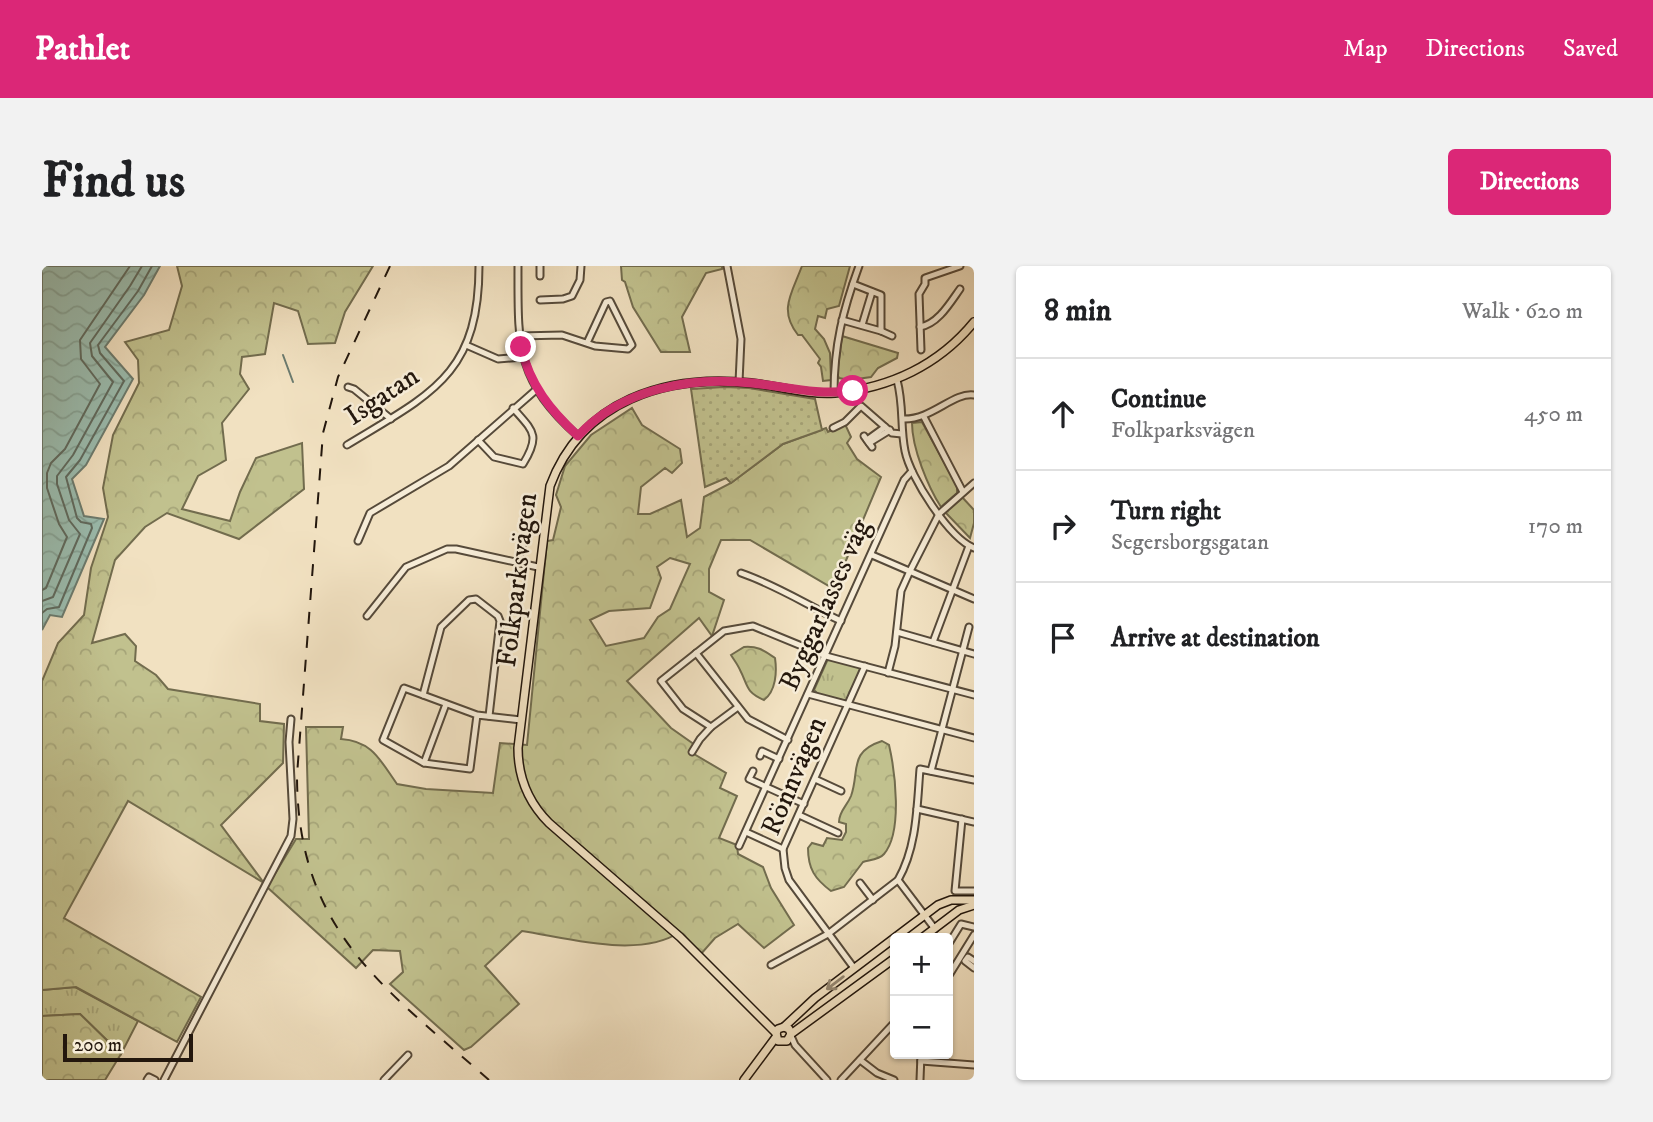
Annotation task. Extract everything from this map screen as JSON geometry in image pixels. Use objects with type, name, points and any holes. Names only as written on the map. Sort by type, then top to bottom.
[{"type":"main road","name":"Folkparksvägen","points":[[785,1036],[767,1023],[680,937],[542,816],[528,796],[520,775],[517,748],[550,486],[563,455],[578,436],[599,416],[621,402],[642,394],[703,382],[739,382],[834,393],[872,387],[897,380],[940,355],[974,322]]},
{"type":"main road","points":[[785,1036],[799,1010],[924,915],[948,901],[974,900]]},
{"type":"main road","points":[[929,933],[959,910],[974,905]]},
{"type":"main road","points":[[744,1080],[764,1054],[785,1036],[890,962]]},
{"type":"street","name":"Isgatan","points":[[347,445],[432,391],[452,369],[466,345],[477,309],[480,266]]},
{"type":"street","points":[[517,266],[519,336],[523,357],[547,406],[578,436]]},
{"type":"street","points":[[540,266],[540,276]]},
{"type":"street","points":[[540,300],[572,296],[580,280],[580,266]]},
{"type":"street","points":[[727,266],[741,338],[739,382]]},
{"type":"street","points":[[834,393],[835,353],[859,266]]},
{"type":"street","points":[[921,350],[919,294],[925,284],[925,278],[960,266]]},
{"type":"street","points":[[853,284],[890,296]]},
{"type":"street","points":[[920,327],[929,325],[938,317],[960,289]]},
{"type":"street","points":[[862,325],[872,292]]},
{"type":"street","points":[[881,295],[881,331]]},
{"type":"street","points":[[519,336],[554,334],[587,343],[614,350],[631,348],[630,340],[610,300],[606,302],[587,343]]},
{"type":"street","points":[[842,320],[892,336]]},
{"type":"street","points":[[466,345],[493,358],[523,357]]},
{"type":"street","points":[[897,380],[901,397],[905,453],[912,471],[939,514],[972,547],[933,642]]},
{"type":"street","points":[[348,387],[391,419]]},
{"type":"street","points":[[358,541],[370,513],[449,466],[537,389]]},
{"type":"street","points":[[903,419],[923,417],[964,395],[974,395]]},
{"type":"street","points":[[832,428],[845,422],[861,407],[888,428],[902,434]]},
{"type":"street","points":[[478,440],[494,457],[523,464],[534,436],[533,430],[513,408]]},
{"type":"street","points":[[923,417],[963,492]]},
{"type":"street","points":[[868,441],[888,428]]},
{"type":"street","name":"Byggarlasses väg","points":[[739,846],[904,480],[912,471]]},
{"type":"street","points":[[888,673],[897,632],[901,592],[910,571],[939,514],[974,483]]},
{"type":"street","points":[[517,563],[527,530],[532,525]]},
{"type":"street","points":[[367,616],[406,567],[447,549],[538,566]]},
{"type":"street","points":[[872,555],[974,599]]},
{"type":"street","points":[[741,573],[777,586],[799,602],[841,621]]},
{"type":"street","points":[[423,695],[441,627],[469,600],[476,599],[498,616],[500,621],[489,716]]},
{"type":"street","points":[[711,727],[683,709],[661,681],[724,631],[753,626],[769,630],[826,656],[974,695]]},
{"type":"street","points":[[931,771],[969,627]]},
{"type":"street","points":[[897,632],[974,654]]},
{"type":"street","points":[[696,653],[754,724],[788,740]]},
{"type":"street","name":"Rönnvägen","points":[[854,968],[789,880],[783,849],[865,666]]},
{"type":"street","points":[[477,715],[470,769],[424,763],[383,740],[404,688],[477,715],[520,720]]},
{"type":"street","points":[[808,694],[974,738]]},
{"type":"street","points":[[424,763],[446,704]]},
{"type":"street","points":[[692,752],[699,744],[700,738],[711,727],[738,707]]},
{"type":"street","points":[[164,1080],[291,836],[291,719]]},
{"type":"street","points":[[760,755],[762,751],[779,759]]},
{"type":"street","points":[[771,965],[828,934],[898,880],[904,870],[910,848],[920,769],[974,780]]},
{"type":"street","points":[[753,771],[750,779],[804,804]]},
{"type":"street","points":[[815,779],[841,790]]},
{"type":"street","points":[[917,809],[974,822]]},
{"type":"street","points":[[799,815],[838,833]]},
{"type":"street","points":[[962,820],[955,891],[974,891]]},
{"type":"street","points":[[746,832],[783,849]]},
{"type":"street","points":[[898,880],[935,929]]},
{"type":"street","points":[[860,883],[873,900]]},
{"type":"street","points":[[953,938],[961,924],[974,927]]},
{"type":"street","points":[[953,969],[973,939]]},
{"type":"street","points":[[974,961],[968,957],[965,961],[974,968]]},
{"type":"street","points":[[841,1080],[890,1027]]},
{"type":"street","points":[[785,1036],[827,1080]]},
{"type":"street","points":[[384,1080],[408,1055]]},
{"type":"street","points":[[860,1060],[877,1073],[894,1080]]},
{"type":"street","points":[[920,1080],[921,1061],[974,1065]]},
{"type":"green space","points":[[177,266],[373,266],[345,312],[335,343],[308,344],[298,311],[274,303],[265,354],[242,357],[240,374],[249,389],[222,423],[226,460],[198,476],[182,509],[230,521],[256,458],[302,443],[304,489],[239,539],[167,513],[145,527],[115,560],[92,643],[125,634],[136,646],[135,661],[156,675],[168,689],[260,704],[260,721],[284,724],[283,763],[221,825],[264,883],[128,801],[64,918],[201,997],[177,1042],[76,987],[42,990],[42,681],[58,643],[84,615],[91,568],[108,517],[103,488],[113,435],[139,383],[138,360],[125,342],[169,330],[182,286]]},
{"type":"green space","points":[[621,266],[722,266],[722,269],[706,273],[682,317],[690,352],[661,352],[633,307],[622,280]]},
{"type":"green space","points":[[802,266],[850,266],[839,306],[827,309],[825,318],[818,316],[815,329],[824,339],[830,353],[831,380],[823,381],[818,363],[820,359],[802,335],[798,335],[789,317],[791,293]]},
{"type":"green space","points":[[842,336],[898,353],[897,358],[878,368],[871,377],[850,380],[839,378],[837,374]]},
{"type":"green space","points":[[749,388],[815,399],[822,430],[783,444],[731,483],[726,478],[705,487],[691,389]]},
{"type":"green space","points":[[632,408],[642,425],[680,449],[682,463],[672,473],[665,468],[641,487],[638,514],[650,514],[681,500],[687,537],[700,528],[704,497],[731,483],[783,444],[826,428],[828,432],[845,424],[851,437],[847,443],[857,459],[881,477],[834,589],[750,540],[721,540],[709,569],[709,592],[724,600],[712,636],[699,618],[627,681],[671,728],[695,745],[694,754],[726,773],[720,788],[737,796],[719,838],[737,845],[738,854],[763,867],[771,888],[794,925],[764,948],[738,924],[715,938],[701,954],[680,932],[663,940],[624,945],[581,942],[522,931],[485,966],[519,1004],[471,1047],[464,1050],[390,984],[403,972],[400,951],[373,950],[356,968],[267,887],[296,839],[309,839],[306,727],[343,727],[341,739],[360,743],[368,748],[397,784],[426,789],[493,793],[500,743],[527,745],[547,541],[553,540],[561,507],[556,495],[565,466],[591,435]],"holes":[[[670,558],[690,564],[670,609],[658,617],[644,638],[606,646],[590,620],[609,611],[650,608],[661,578],[657,567]]]},
{"type":"green space","points":[[922,422],[957,486],[957,493],[941,507],[926,478],[915,444],[912,423]]},
{"type":"green space","points":[[962,497],[974,510],[970,538],[945,512]]},
{"type":"green space","points":[[744,647],[760,649],[775,658],[775,681],[764,700],[750,691],[731,655]]},
{"type":"green space","points":[[830,659],[861,668],[847,701],[819,695],[814,690]]},
{"type":"green space","points":[[882,741],[889,745],[895,785],[896,817],[890,844],[882,856],[863,862],[844,887],[831,891],[814,873],[809,862],[808,848],[812,843],[823,846],[827,838],[842,840],[846,824],[839,822],[839,818],[854,787],[857,763],[864,751]]},
{"type":"green space","points":[[75,987],[138,1021],[121,1054],[80,1014],[42,1016],[42,990]]},
{"type":"green space","points":[[80,1014],[121,1054],[105,1080],[42,1080],[42,1016]]},
{"type":"water","points":[[42,266],[160,266],[144,295],[105,347],[133,379],[86,465],[72,479],[84,516],[104,519],[62,617],[50,615],[42,630]]},
{"type":"waterway","points":[[283,355],[293,382]]},
{"type":"railway","points":[[390,266],[338,377],[323,433],[297,775],[301,829],[312,875],[330,915],[353,951],[414,1015],[489,1080]]},
{"type":"route","points":[[521,347],[528,372],[547,406],[578,436],[599,416],[621,402],[671,387],[725,381],[808,392],[853,391]]}]
